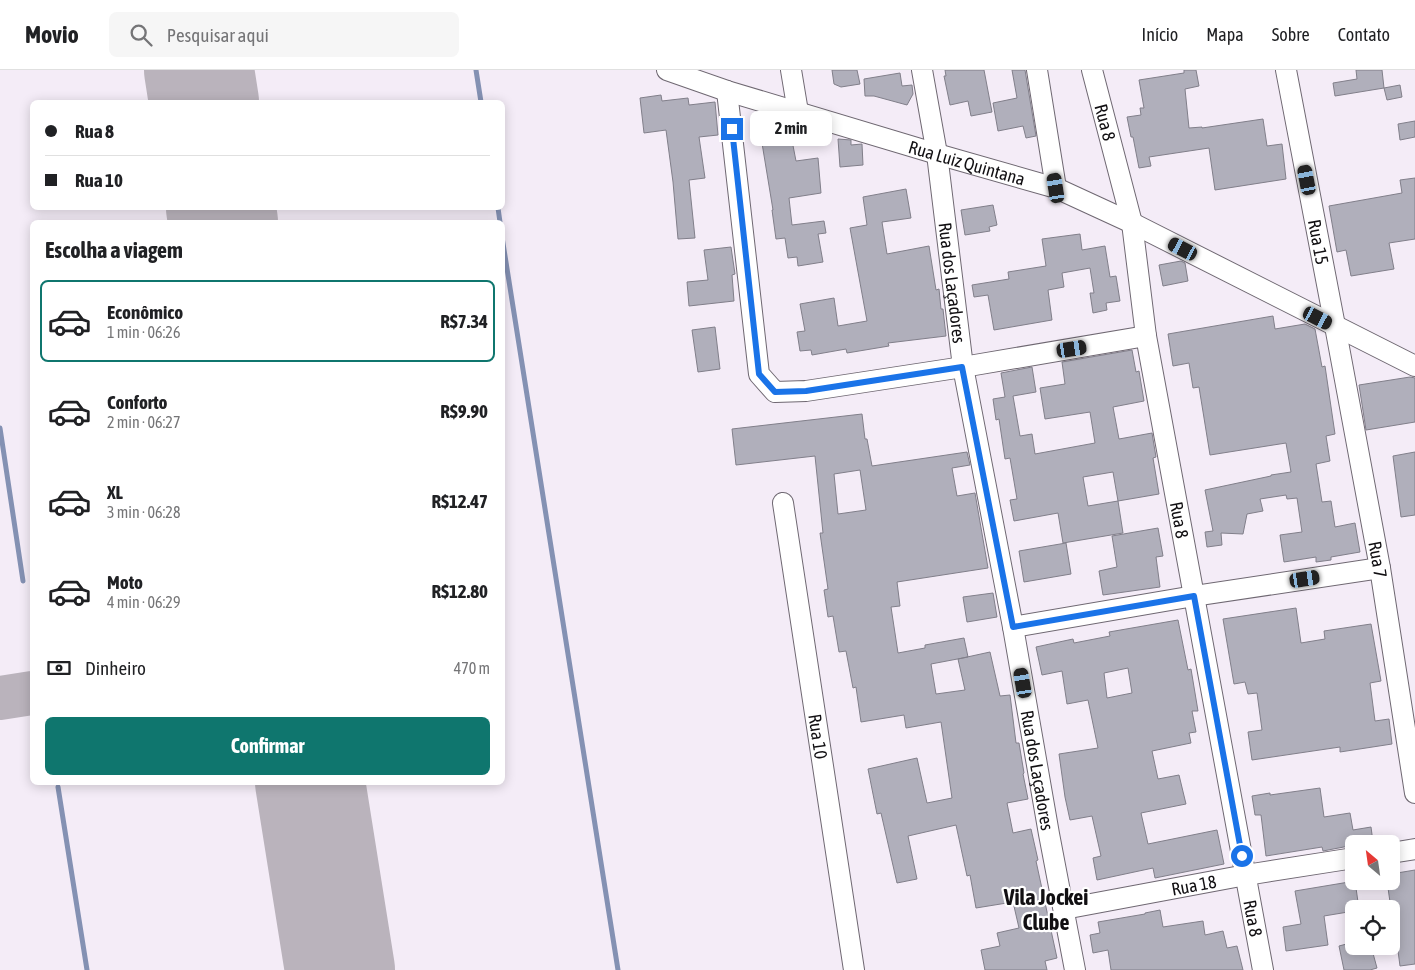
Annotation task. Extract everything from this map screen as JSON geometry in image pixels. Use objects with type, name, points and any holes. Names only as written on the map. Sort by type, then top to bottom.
[{"type":"street","points":[[791,70],[798,112]]},
{"type":"street","name":"Rua dos Laçadores","points":[[922,70],[937,154],[962,367],[1013,627],[1075,970]]},
{"type":"street","points":[[1037,70],[1056,188]]},
{"type":"street","name":"Rua 8","points":[[1092,70],[1132,223],[1146,336],[1263,970]]},
{"type":"street","name":"Rua 15","points":[[1286,70],[1335,326]]},
{"type":"street","name":"Rua Luiz Quintana","points":[[670,71],[728,91],[1056,188],[1132,223],[1415,366]]},
{"type":"street","points":[[728,91],[759,374],[775,392],[806,391],[1146,336]]},
{"type":"street","name":"Rua 7","points":[[1335,326],[1380,568],[1415,794]]},
{"type":"street","name":"Rua 10","points":[[783,503],[854,970]]},
{"type":"street","points":[[1013,627],[1194,596],[1380,568]]},
{"type":"street","points":[[1400,852],[1415,849]]},
{"type":"street","name":"Rua 18","points":[[1064,910],[1246,875],[1345,859]]},
{"type":"building","points":[[832,70],[857,70],[860,84],[841,87],[834,84]]},
{"type":"building","points":[[945,70],[984,70],[992,112],[971,116],[968,101],[950,105],[944,76],[946,76]]},
{"type":"building","points":[[1012,70],[1025,70],[1036,136],[1026,138],[1023,126],[998,131],[993,103],[1017,98]]},
{"type":"building","points":[[1184,70],[1196,70],[1199,86],[1185,89],[1189,128],[1202,128],[1263,119],[1267,146],[1282,144],[1286,179],[1215,190],[1209,148],[1149,157],[1151,166],[1139,168],[1127,117],[1141,115],[1140,108],[1144,108],[1139,80],[1184,73]]},
{"type":"building","points":[[1356,70],[1382,70],[1384,88],[1335,96],[1333,83],[1357,79]]},
{"type":"building","points":[[900,73],[902,86],[912,85],[913,94],[907,105],[874,96],[865,96],[864,79]]},
{"type":"building","points":[[1400,85],[1402,97],[1387,100],[1384,88]]},
{"type":"building","points":[[661,95],[662,101],[688,98],[689,105],[715,102],[718,135],[699,137],[705,178],[689,180],[695,238],[678,239],[666,130],[644,133],[640,98]]},
{"type":"building","points":[[1415,121],[1415,137],[1400,140],[1398,124]]},
{"type":"building","points":[[789,125],[796,161],[818,158],[821,193],[789,198],[792,225],[824,221],[826,233],[818,234],[823,262],[798,266],[797,257],[788,258],[785,238],[776,239],[760,131]]},
{"type":"building","points":[[838,139],[851,140],[851,145],[862,144],[863,165],[840,167]]},
{"type":"building","points":[[1415,178],[1415,239],[1389,243],[1394,269],[1351,276],[1346,250],[1337,252],[1329,206],[1402,193],[1400,180]]},
{"type":"building","points":[[906,189],[911,218],[882,222],[887,254],[929,246],[936,290],[939,289],[941,309],[943,309],[946,336],[888,343],[889,346],[847,353],[846,349],[812,355],[811,350],[800,351],[797,332],[805,331],[800,304],[834,298],[838,326],[867,321],[850,228],[867,225],[863,197]]},
{"type":"building","points":[[993,205],[997,225],[989,227],[990,231],[965,235],[961,210]]},
{"type":"building","points":[[1080,234],[1082,250],[1105,246],[1110,277],[1116,276],[1120,301],[1106,303],[1107,310],[1093,313],[1090,293],[1094,293],[1090,268],[1062,273],[1064,287],[1048,290],[1052,320],[994,330],[988,295],[974,297],[972,285],[1009,279],[1008,272],[1046,266],[1042,239]]},
{"type":"building","points":[[731,247],[735,274],[732,275],[734,301],[689,306],[687,282],[708,280],[704,250]]},
{"type":"building","points":[[1181,261],[1185,263],[1188,281],[1163,286],[1159,265]]},
{"type":"building","points":[[1273,316],[1275,329],[1305,324],[1315,329],[1322,367],[1325,366],[1335,434],[1326,436],[1330,461],[1316,464],[1322,502],[1331,501],[1335,527],[1355,523],[1360,552],[1331,557],[1331,560],[1316,562],[1316,557],[1284,562],[1280,535],[1302,532],[1297,498],[1287,499],[1286,495],[1260,499],[1263,511],[1247,514],[1243,534],[1221,533],[1222,545],[1207,547],[1205,532],[1213,531],[1205,490],[1291,472],[1286,443],[1210,455],[1199,387],[1193,388],[1189,363],[1173,366],[1168,334]]},
{"type":"building","points":[[715,327],[720,369],[698,372],[692,330]]},
{"type":"building","points":[[1132,350],[1136,372],[1139,371],[1144,401],[1113,407],[1119,439],[1152,433],[1156,457],[1153,458],[1159,494],[1118,501],[1123,533],[1063,543],[1058,513],[1014,521],[1010,500],[1017,499],[1010,458],[1005,459],[999,419],[996,420],[993,399],[1005,397],[1001,373],[1032,367],[1036,392],[1013,396],[1020,436],[1032,434],[1035,454],[1095,443],[1090,412],[1045,419],[1040,388],[1065,384],[1062,362]],"holes":[[[1113,472],[1118,501],[1088,506],[1083,477]]]},
{"type":"building","points":[[1410,377],[1415,378],[1415,422],[1366,430],[1359,385]]},
{"type":"building","points":[[862,414],[865,439],[867,439],[872,466],[967,452],[970,465],[952,468],[957,496],[975,493],[988,568],[897,582],[900,606],[891,607],[898,653],[925,648],[925,645],[964,638],[968,657],[990,652],[1000,696],[1010,695],[1016,743],[1019,743],[1028,799],[1007,803],[1013,833],[1031,829],[1057,958],[1045,961],[1047,970],[985,970],[981,950],[1000,946],[997,933],[1019,928],[1013,902],[976,908],[970,875],[967,876],[956,825],[908,836],[917,879],[897,883],[881,813],[877,814],[868,769],[917,758],[927,803],[952,798],[941,722],[906,728],[904,715],[861,722],[856,687],[853,688],[846,651],[839,652],[833,616],[828,617],[824,590],[828,589],[820,533],[823,533],[815,456],[736,465],[732,429]],"holes":[[[860,470],[866,510],[838,514],[834,474]],[[962,658],[958,659],[965,690],[936,694],[931,664]]]},
{"type":"building","points":[[1415,452],[1415,515],[1401,517],[1393,456]]},
{"type":"building","points":[[1158,528],[1163,556],[1156,557],[1160,587],[1103,595],[1099,571],[1117,567],[1112,536]]},
{"type":"building","points":[[1066,543],[1071,574],[1024,582],[1019,551]]},
{"type":"building","points":[[993,593],[997,617],[967,622],[963,597]]},
{"type":"building","points":[[1296,608],[1301,643],[1325,639],[1324,631],[1371,624],[1381,681],[1370,683],[1375,721],[1389,719],[1392,744],[1340,752],[1340,747],[1252,760],[1248,732],[1262,730],[1257,693],[1248,694],[1245,682],[1234,684],[1223,619]]},
{"type":"building","points":[[1178,620],[1188,670],[1191,669],[1198,711],[1192,711],[1196,732],[1189,733],[1191,743],[1152,751],[1158,779],[1179,775],[1186,804],[1141,813],[1148,844],[1217,830],[1224,864],[1155,878],[1153,868],[1097,880],[1093,858],[1101,856],[1092,816],[1070,820],[1059,754],[1098,748],[1088,700],[1067,704],[1062,671],[1042,675],[1036,647],[1073,639],[1074,643],[1110,636],[1109,632]],"holes":[[[1128,668],[1132,693],[1107,698],[1104,673]]]},
{"type":"building","points":[[1320,788],[1324,817],[1350,813],[1353,830],[1371,827],[1372,835],[1345,835],[1345,847],[1323,851],[1322,847],[1266,856],[1261,815],[1255,815],[1252,796],[1270,793],[1270,795]]},
{"type":"building","points":[[1415,870],[1415,964],[1400,966],[1400,900],[1390,900],[1388,890],[1400,890],[1400,872]]},
{"type":"building","points":[[1345,883],[1345,890],[1356,890],[1358,900],[1345,900],[1345,912],[1324,916],[1328,945],[1286,951],[1283,927],[1301,924],[1295,891]]},
{"type":"building","points":[[1160,910],[1163,927],[1203,921],[1205,935],[1223,931],[1227,948],[1237,946],[1243,970],[1111,970],[1108,950],[1093,953],[1090,935],[1100,933],[1098,922]]},
{"type":"building","points":[[1345,944],[1345,955],[1373,955],[1377,968],[1370,970],[1344,970],[1339,946]]},
{"type":"waterway","points":[[476,70],[481,100]]},
{"type":"waterway","points":[[498,210],[500,220]]},
{"type":"waterway","points":[[505,256],[618,970]]},
{"type":"waterway","points":[[0,428],[23,581]]},
{"type":"waterway","points":[[58,787],[87,970]]},
{"type":"taxiway","points":[[0,698],[30,693]]},
{"type":"runway","points":[[199,70],[204,100]]},
{"type":"runway","points":[[221,210],[223,220]]},
{"type":"runway","points":[[310,785],[340,970]]},
{"type":"district","name":"Vila Jockei Clube","points":[[1046,910]]},
{"type":"route","points":[[732,129],[759,374],[775,392],[806,391],[962,367],[1013,627],[1194,596],[1242,856]]}]
